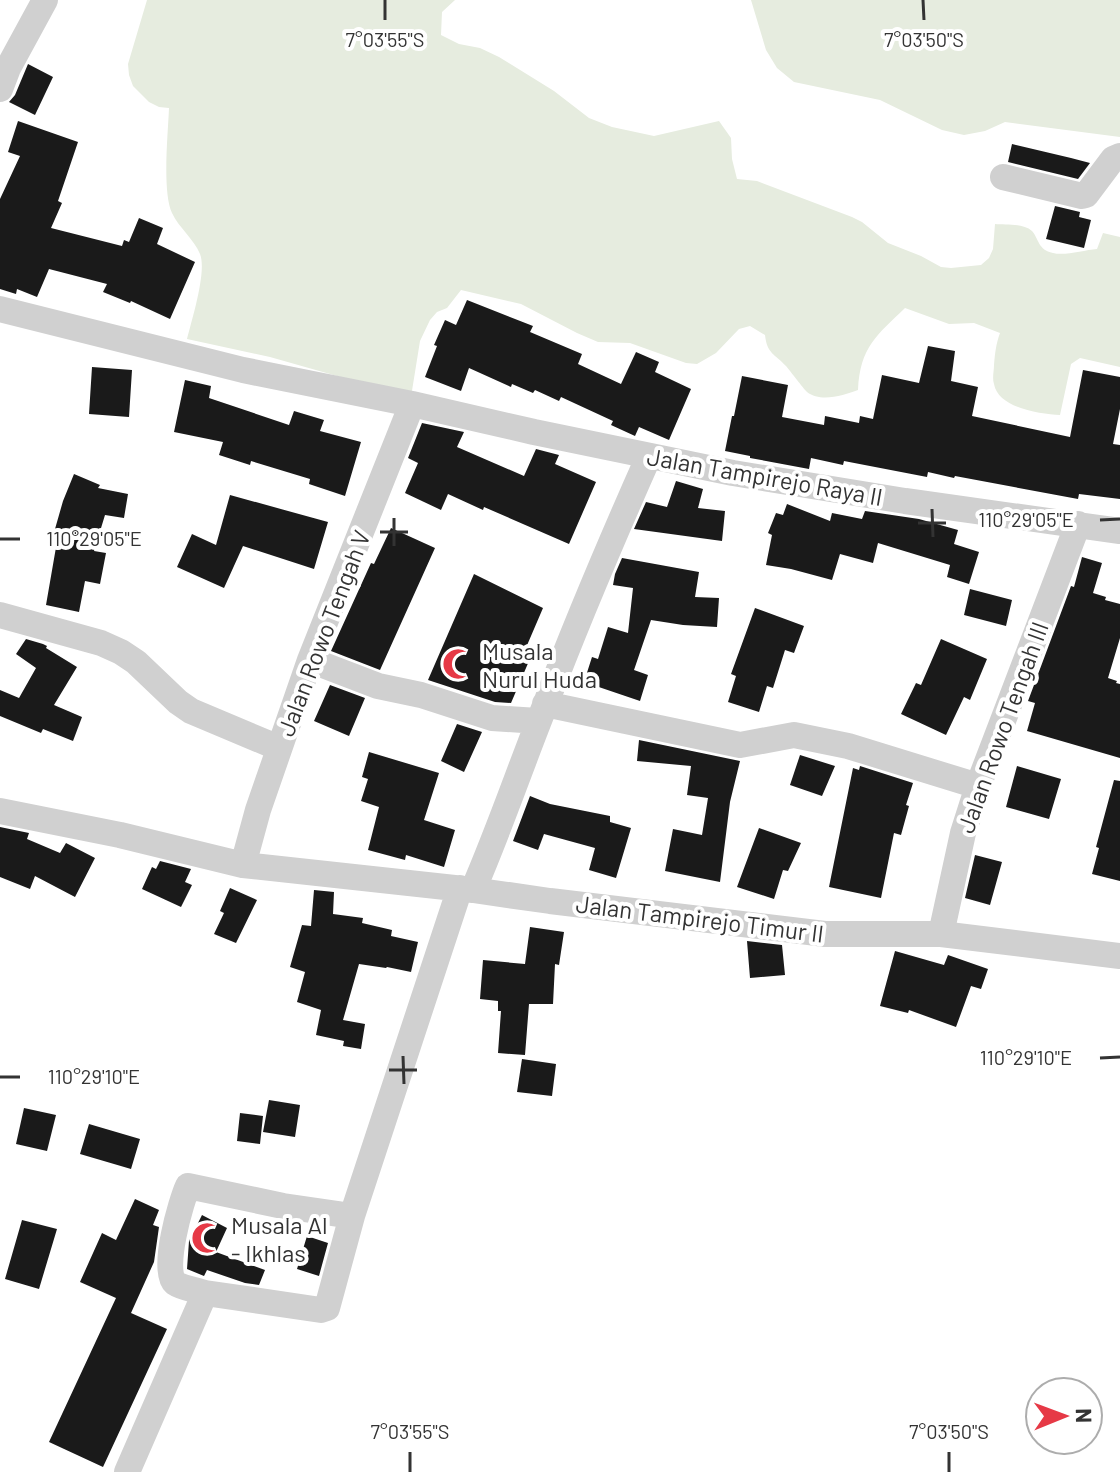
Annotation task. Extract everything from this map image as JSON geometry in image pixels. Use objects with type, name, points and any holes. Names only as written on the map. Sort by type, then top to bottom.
[{"type":"street","points":[[0,89],[45,0]]},
{"type":"street","points":[[1003,177],[1082,196],[1086,195],[1113,159],[1120,156]]},
{"type":"street","name":"Jalan Tampirejo Raya II","points":[[0,309],[243,370],[733,473],[1120,531]]},
{"type":"street","name":"Jalan Rowo Tengah V","points":[[243,865],[258,810],[310,660],[412,404]]},
{"type":"street","points":[[352,1216],[283,1206],[188,1186],[171,1249],[170,1275],[175,1283],[205,1293],[327,1308],[352,1216],[466,889],[491,848],[605,555],[649,456]]},
{"type":"street","name":"Jalan Rowo Tengah III","points":[[941,934],[963,833],[978,786],[1078,524]]},
{"type":"street","points":[[0,615],[101,643],[121,652],[191,711],[279,748]]},
{"type":"street","points":[[310,660],[378,686],[421,695],[492,718],[542,712],[740,745],[794,735],[848,746],[978,786]]},
{"type":"street","name":"Jalan Tampirejo Timur II","points":[[0,811],[120,835],[243,865],[466,889],[825,934],[941,934],[1120,956]]},
{"type":"street","points":[[127,1472],[205,1293]]},
{"type":"shaded area","points":[[147,0],[455,0],[442,12],[441,35],[499,57],[554,91],[589,118],[612,127],[654,136],[719,121],[731,138],[737,179],[757,181],[852,217],[888,243],[941,267],[981,265],[993,249],[995,224],[1028,228],[1044,249],[1058,254],[1097,249],[1103,233],[1120,237],[1120,367],[1080,358],[1071,364],[1060,415],[1031,411],[1011,404],[997,392],[993,377],[1000,333],[974,323],[949,324],[905,308],[878,334],[866,352],[858,390],[819,397],[807,392],[770,350],[765,335],[750,326],[739,329],[716,353],[697,364],[686,363],[630,343],[598,342],[521,304],[461,290],[447,308],[437,312],[430,320],[420,341],[411,397],[270,357],[187,339],[202,262],[169,203],[166,162],[169,108],[149,102],[133,86],[129,75],[128,64]]},
{"type":"shaded area","points":[[751,0],[1120,0],[1120,137],[1005,122],[985,131],[964,135],[942,130],[880,100],[794,82],[777,68],[766,50]]},
{"type":"building","points":[[28,64],[53,77],[35,115],[9,102]]},
{"type":"building","points":[[18,121],[78,142],[58,201],[62,203],[51,228],[122,246],[124,240],[129,242],[139,218],[163,228],[157,244],[195,262],[170,319],[103,292],[107,284],[49,269],[37,297],[17,289],[16,294],[0,289],[0,199],[20,156],[8,152]]},
{"type":"building","points":[[1012,144],[1090,163],[1078,179],[1008,162]]},
{"type":"building","points":[[1055,206],[1080,212],[1079,217],[1091,220],[1084,248],[1046,239]]},
{"type":"building","points":[[467,300],[533,326],[530,332],[582,354],[578,364],[621,384],[636,352],[659,362],[655,372],[691,389],[669,440],[639,427],[635,436],[611,425],[613,421],[561,397],[559,401],[535,390],[533,393],[512,384],[511,387],[469,368],[461,391],[425,377],[445,320],[456,325]]},
{"type":"building","points":[[928,346],[955,351],[951,381],[978,387],[972,416],[1070,437],[1083,370],[1120,377],[1120,409],[1113,444],[1120,445],[1120,499],[1079,494],[1078,499],[955,476],[928,472],[927,477],[844,461],[843,465],[811,458],[809,469],[725,451],[742,376],[788,385],[782,417],[824,425],[825,416],[859,423],[860,416],[873,419],[882,375],[919,383]]},
{"type":"building","points":[[92,367],[132,370],[129,417],[89,414]]},
{"type":"building","points":[[185,380],[211,386],[209,398],[289,425],[294,411],[324,420],[320,431],[361,442],[345,496],[309,484],[310,479],[219,455],[223,442],[174,432]]},
{"type":"building","points":[[422,423],[464,432],[457,447],[524,476],[536,449],[559,455],[555,464],[596,482],[569,544],[448,494],[441,510],[405,493],[418,463],[408,458]]},
{"type":"building","points":[[74,474],[100,485],[98,488],[128,494],[124,518],[105,515],[94,551],[106,553],[100,584],[85,581],[79,612],[46,605],[59,530],[55,529]]},
{"type":"building","points":[[676,481],[703,489],[698,508],[725,511],[722,541],[634,529],[646,502],[667,507]]},
{"type":"building","points":[[230,495],[328,522],[314,569],[243,546],[224,588],[177,567],[192,534],[216,545]]},
{"type":"building","points":[[787,504],[830,521],[832,513],[862,519],[865,511],[919,519],[958,530],[954,544],[979,552],[969,584],[947,577],[950,565],[878,543],[873,563],[840,554],[832,580],[766,565],[772,535],[768,533],[776,513],[783,515]]},
{"type":"building","points":[[391,528],[435,548],[380,670],[331,651],[371,563],[374,564]]},
{"type":"building","points":[[1082,557],[1102,563],[1093,593],[1120,604],[1120,638],[1108,678],[1120,684],[1120,758],[1027,731],[1035,703],[1028,701],[1071,586],[1074,587]]},
{"type":"building","points":[[622,558],[699,572],[695,597],[719,598],[717,627],[651,620],[634,670],[648,675],[640,701],[584,682],[592,657],[598,659],[608,627],[628,633],[633,588],[613,585]]},
{"type":"building","points":[[474,574],[543,608],[522,657],[529,661],[511,703],[495,702],[428,680]]},
{"type":"building","points":[[970,589],[1012,600],[1006,626],[964,615]]},
{"type":"building","points":[[755,608],[804,626],[794,653],[785,650],[773,688],[767,686],[759,712],[728,702],[736,676],[731,674]]},
{"type":"building","points":[[26,639],[47,646],[77,667],[54,705],[82,717],[73,741],[43,729],[41,733],[0,716],[0,690],[19,698],[36,668],[16,654]]},
{"type":"building","points":[[941,639],[987,659],[970,700],[964,697],[946,735],[901,714],[916,683],[921,685]]},
{"type":"building","points":[[330,685],[365,698],[349,736],[314,721]]},
{"type":"building","points":[[457,724],[482,732],[464,772],[441,761]]},
{"type":"building","points":[[639,740],[740,761],[730,802],[720,882],[665,871],[673,829],[702,835],[708,798],[687,795],[691,766],[637,761]]},
{"type":"building","points":[[369,752],[439,773],[424,820],[455,830],[444,867],[406,855],[405,860],[368,850],[379,807],[361,801],[368,779],[362,777]]},
{"type":"building","points":[[800,755],[835,766],[822,796],[790,785]]},
{"type":"building","points":[[860,766],[913,783],[901,835],[894,833],[881,898],[829,887],[853,768],[859,770]]},
{"type":"building","points":[[1017,766],[1061,779],[1049,819],[1006,807]]},
{"type":"building","points":[[1114,780],[1120,781],[1120,881],[1092,874]]},
{"type":"building","points":[[530,796],[550,804],[610,816],[610,822],[631,828],[616,878],[589,870],[595,848],[544,834],[538,850],[513,841]]},
{"type":"building","points":[[0,827],[29,833],[27,839],[60,853],[66,843],[95,858],[75,897],[35,876],[30,889],[0,877]]},
{"type":"building","points":[[759,828],[801,843],[788,871],[783,870],[774,899],[737,887]]},
{"type":"building","points":[[975,855],[1002,862],[990,905],[965,898]]},
{"type":"building","points":[[160,861],[191,869],[185,882],[192,885],[181,907],[142,889],[152,867],[156,869]]},
{"type":"building","points":[[230,888],[257,900],[236,943],[214,934],[224,913],[220,911]]},
{"type":"building","points":[[314,890],[334,892],[333,914],[363,918],[362,923],[392,930],[391,936],[418,942],[411,972],[359,964],[343,1020],[365,1024],[361,1049],[343,1046],[344,1041],[316,1035],[321,1010],[297,1002],[305,972],[290,967],[302,925],[311,926]]},
{"type":"building","points":[[530,927],[564,932],[559,965],[555,964],[553,1004],[529,1004],[525,1055],[498,1053],[501,1011],[498,1011],[498,1001],[480,999],[483,960],[525,964]]},
{"type":"building","points":[[747,941],[782,945],[785,975],[750,978]]},
{"type":"building","points":[[895,951],[944,965],[948,955],[988,969],[981,989],[971,986],[956,1027],[909,1010],[908,1013],[880,1006]]},
{"type":"building","points":[[522,1059],[556,1064],[552,1096],[517,1092]]},
{"type":"building","points":[[269,1100],[300,1105],[295,1137],[263,1132]]},
{"type":"building","points":[[24,1108],[56,1115],[47,1151],[16,1144]]},
{"type":"building","points":[[240,1113],[263,1116],[260,1144],[237,1141]]},
{"type":"building","points":[[89,1124],[140,1139],[131,1169],[80,1154]]},
{"type":"building","points":[[135,1199],[159,1210],[153,1225],[159,1227],[154,1262],[131,1313],[167,1329],[103,1467],[49,1442],[116,1298],[80,1282],[102,1233],[116,1240]]},
{"type":"building","points":[[202,1215],[227,1228],[216,1252],[265,1270],[259,1285],[207,1270],[204,1276],[187,1269],[189,1241]]},
{"type":"building","points":[[22,1220],[57,1229],[39,1289],[5,1279]]},
{"type":"building","points":[[307,1236],[328,1243],[319,1276],[297,1269]]},
{"type":"place","name":"Musala Nurul Huda","points":[[458,664]]},
{"type":"place","name":"Musala Al - Ikhlas","points":[[207,1238]]}]
